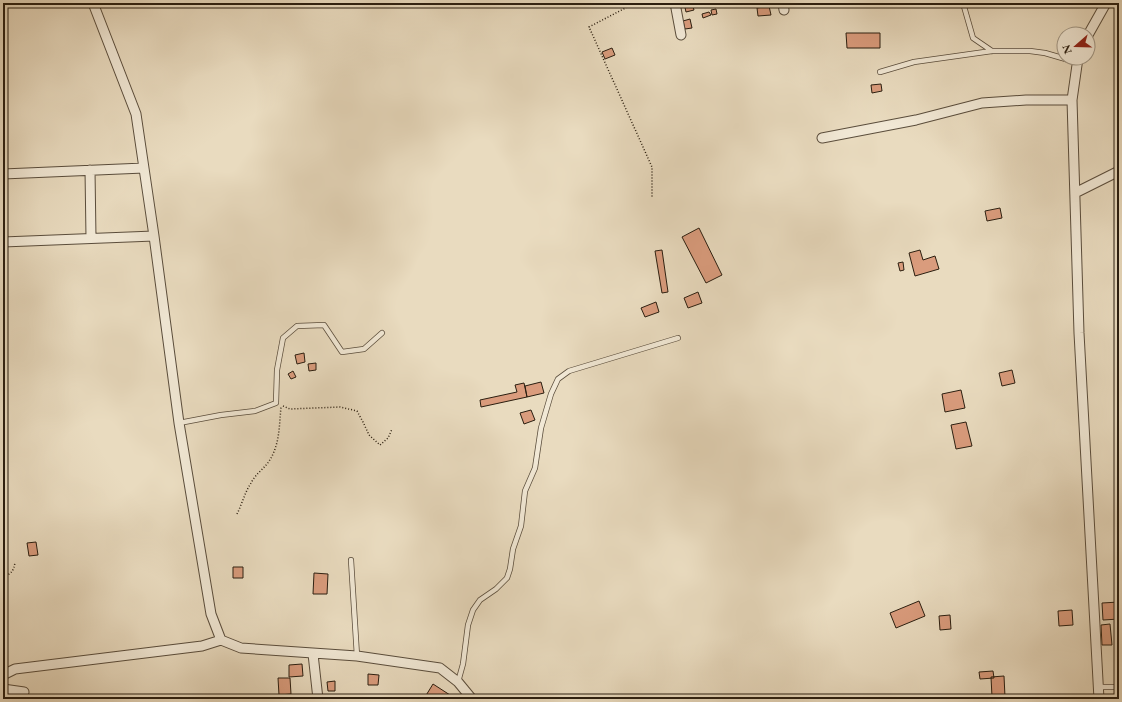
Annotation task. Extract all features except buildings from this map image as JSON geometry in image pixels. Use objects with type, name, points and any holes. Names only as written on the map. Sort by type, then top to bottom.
[{"type":"street","points":[[93,3],[136,114],[179,423],[212,614],[221,640]]},
{"type":"street","points":[[675,3],[681,35]]},
{"type":"street","points":[[1093,26],[1106,3]]},
{"type":"street","points":[[1076,66],[1072,100],[1076,193],[1079,333],[1099,699]]},
{"type":"street","points":[[822,138],[916,120],[982,103],[1026,100],[1072,100]]},
{"type":"street","points":[[3,174],[144,168]]},
{"type":"street","points":[[90,170],[91,238]]},
{"type":"street","points":[[1076,193],[1119,171]]},
{"type":"street","points":[[3,242],[154,236]]},
{"type":"street","points":[[3,675],[15,669],[202,646],[221,640],[241,648],[357,656],[440,668],[458,682],[472,699]]},
{"type":"street","points":[[314,654],[318,699]]},
{"type":"street","points":[[3,689],[24,692],[19,699]]},
{"type":"lane","points":[[963,3],[974,38],[992,51]]},
{"type":"lane","points":[[880,72],[914,62],[992,51],[1030,51],[1056,55]]},
{"type":"lane","points":[[179,423],[221,415],[255,411],[276,403],[277,370],[283,338],[297,326],[324,325],[342,352],[364,349],[382,333]]},
{"type":"lane","points":[[458,682],[463,664],[468,625],[473,610],[480,600],[496,589],[507,578],[510,569],[513,549],[521,526],[525,491],[535,468],[541,428],[551,394],[558,379],[569,371],[678,338]]},
{"type":"lane","points":[[351,560],[357,656]]},
{"type":"lane","points":[[1099,687],[1119,687]]},
{"type":"path","points":[[3,5],[11,3]]},
{"type":"path","points":[[635,3],[589,27],[652,167],[652,198]]},
{"type":"path","points":[[237,514],[250,484],[272,454],[279,435],[281,405],[290,409],[340,407],[357,411],[369,435],[380,445],[388,438],[392,429]]},
{"type":"path","points":[[3,576],[10,575],[14,569],[15,562]]}]
